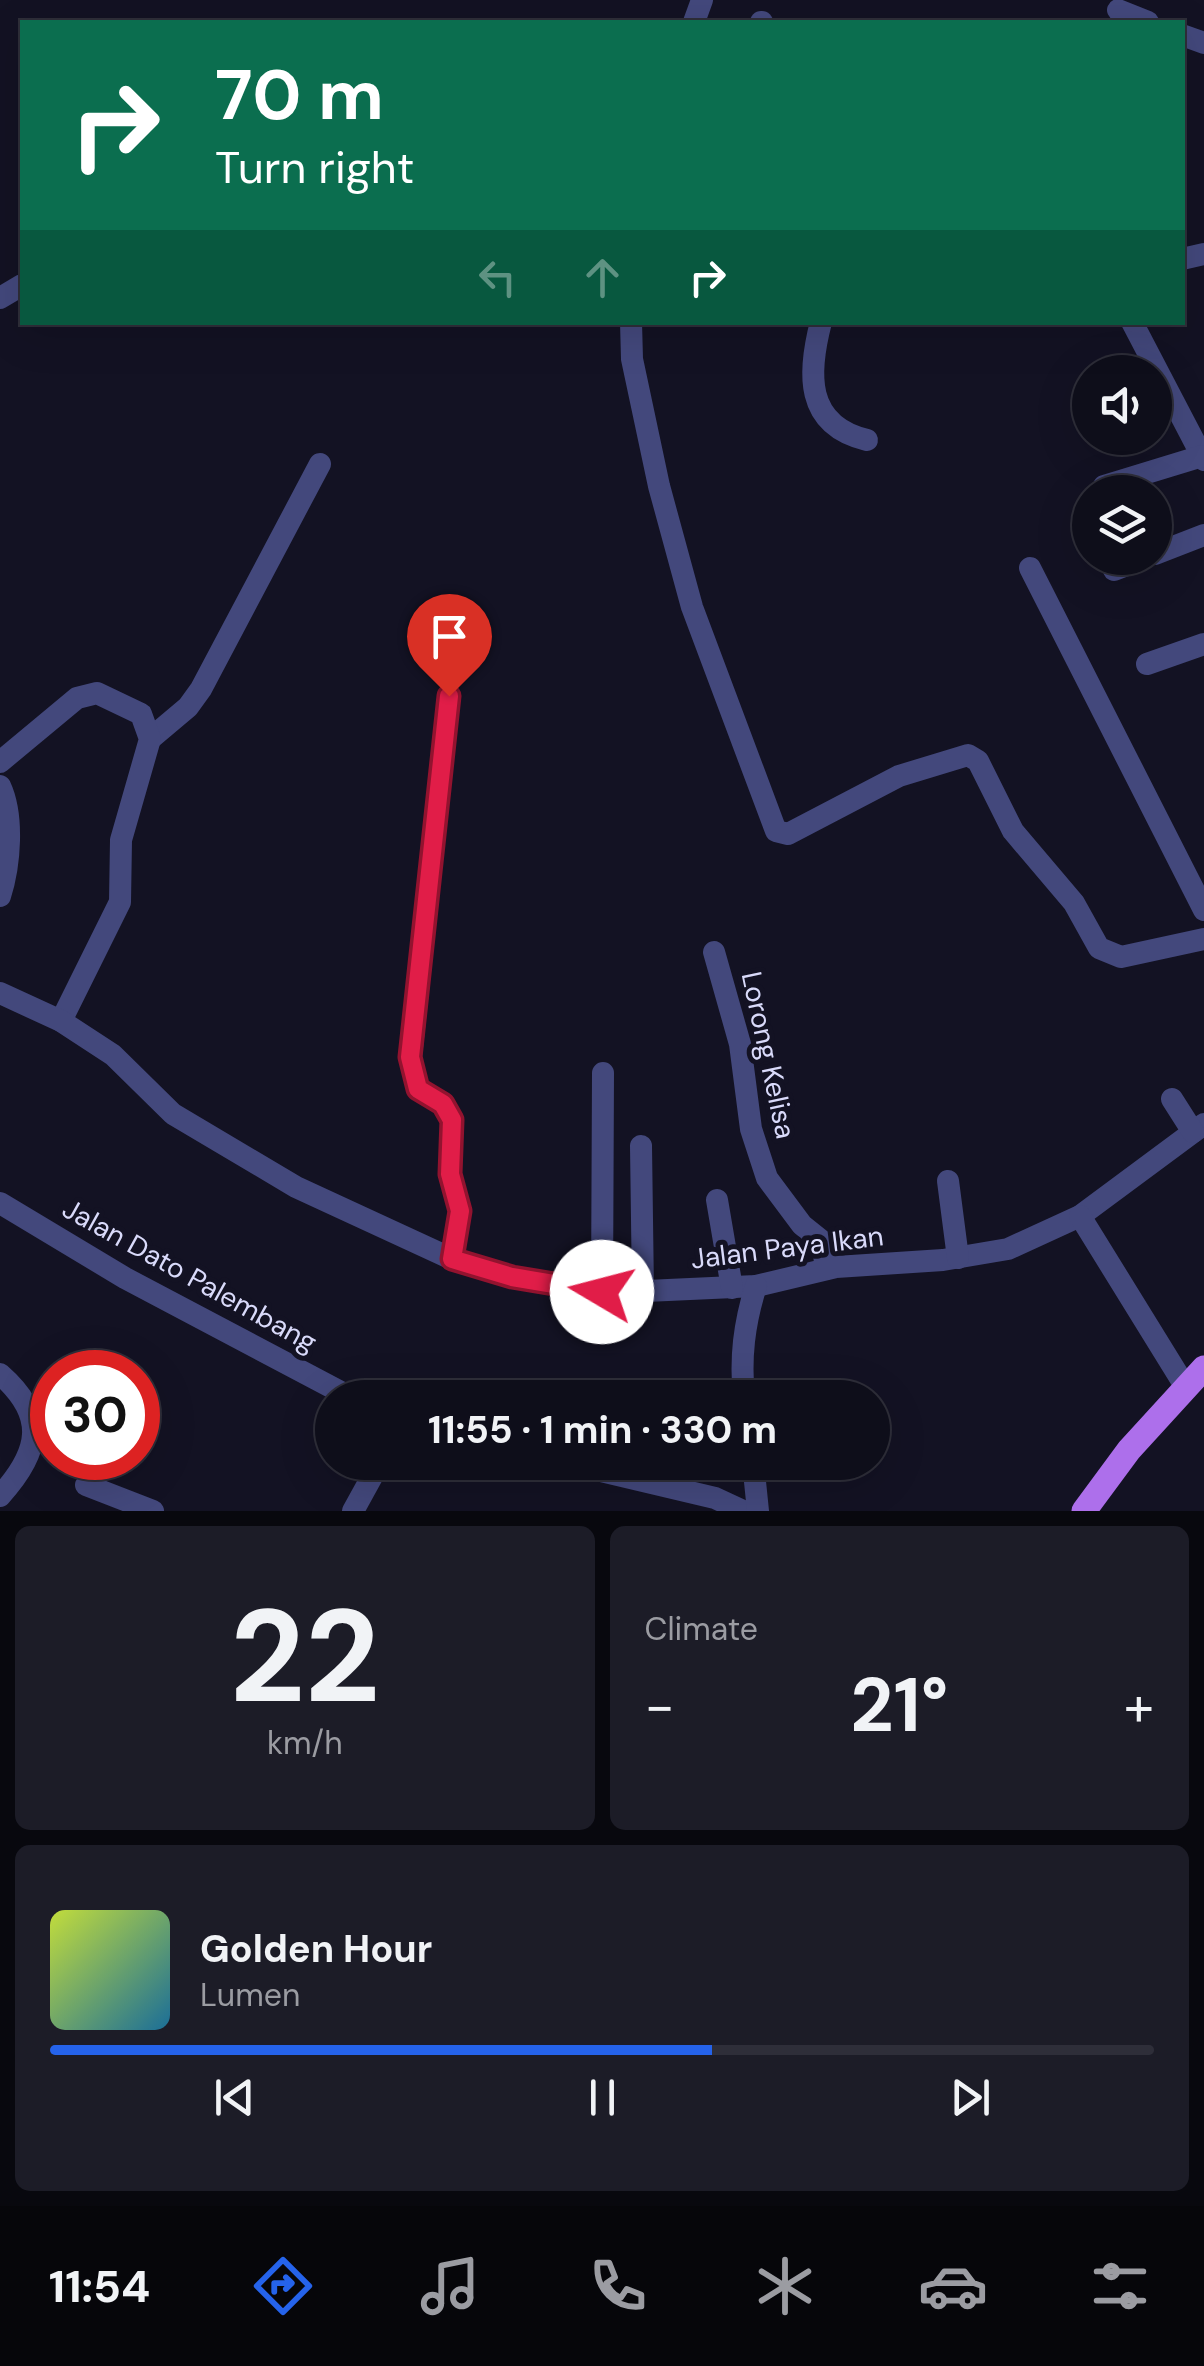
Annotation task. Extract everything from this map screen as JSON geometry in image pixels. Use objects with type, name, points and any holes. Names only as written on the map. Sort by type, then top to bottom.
[{"type":"main road","points":[[1084,1511],[1128,1450],[1204,1368]]},
{"type":"street","points":[[1118,11],[1143,20]]},
{"type":"street","points":[[631,325],[632,360],[659,486],[692,607],[776,831],[788,834],[899,776],[968,755],[981,767],[989,790],[1014,831],[1074,903],[1099,948],[1121,957],[1204,939]]},
{"type":"street","points":[[820,325],[810,365],[820,406],[838,429],[867,440]]},
{"type":"street","points":[[1134,325],[1203,458],[1143,475]]},
{"type":"street","points":[[61,1022],[120,902],[120,840],[150,739],[188,707],[201,689],[320,464]]},
{"type":"street","points":[[1172,547],[1204,535]]},
{"type":"street","points":[[1030,568],[1204,910]]},
{"type":"street","points":[[1147,664],[1204,644]]},
{"type":"street","points":[[0,762],[76,698],[97,693],[141,714],[150,739]]},
{"type":"street","points":[[449,696],[410,1057],[418,1089],[443,1104],[452,1120],[450,1174],[460,1211],[452,1259]]},
{"type":"street","points":[[0,786],[6,800],[7,852],[0,896]]},
{"type":"street","name":"Lorong Kelisa","points":[[714,952],[740,1044],[752,1129],[766,1178],[792,1215],[822,1242],[826,1269]]},
{"type":"street","name":"Jalan Paya Ikan","points":[[0,993],[61,1022],[113,1055],[173,1114],[210,1139],[326,1202],[452,1259],[512,1277],[602,1292],[756,1286],[826,1269],[958,1258],[1037,1239],[1080,1216],[1198,1128]]},
{"type":"street","points":[[602,1292],[603,1073]]},
{"type":"street","points":[[1172,1098],[1198,1128]]},
{"type":"street","points":[[642,1146],[642,1292]]},
{"type":"street","points":[[948,1181],[958,1258]]},
{"type":"street","points":[[717,1200],[732,1288]]},
{"type":"street","name":"Jalan Dato Palembang","points":[[0,1203],[125,1278],[318,1380]]},
{"type":"street","points":[[1080,1216],[1185,1386]]},
{"type":"street","points":[[742,1380],[745,1319],[756,1286]]},
{"type":"street","points":[[0,1374],[28,1406],[36,1436],[29,1458],[0,1496]]},
{"type":"street","points":[[353,1511],[370,1480]]},
{"type":"street","points":[[639,1480],[715,1498],[743,1511]]},
{"type":"street","points":[[755,1480],[758,1511]]},
{"type":"street","points":[[86,1485],[153,1511]]},
{"type":"route","points":[[449,696],[410,1057],[418,1089],[443,1104],[452,1120],[450,1174],[460,1222],[452,1259],[512,1277],[602,1292]]}]
